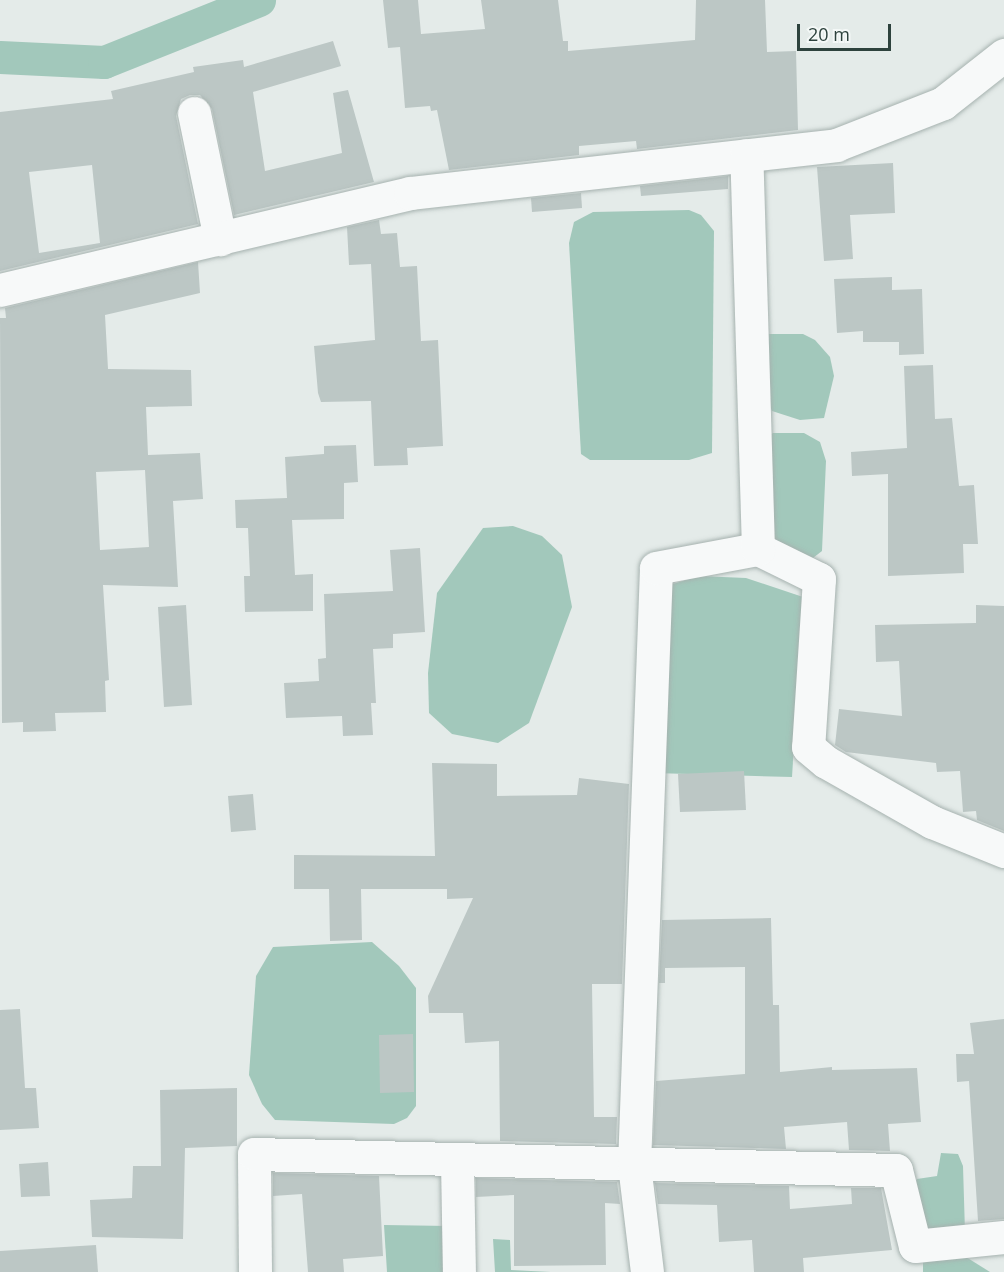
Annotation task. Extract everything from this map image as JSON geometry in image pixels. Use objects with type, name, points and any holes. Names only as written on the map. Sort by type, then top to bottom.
[{"type":"street","points":[[0,290],[410,193],[746,155],[846,141],[943,103],[1004,55]]},
{"type":"street","points":[[194,113],[220,238]]},
{"type":"street","points":[[746,155],[758,549]]},
{"type":"street","points":[[647,1272],[634,1165],[656,568],[758,549],[819,579],[808,747],[826,762],[932,822],[1004,851]]},
{"type":"street","points":[[255,1272],[254,1154],[457,1161],[896,1170],[911,1259],[1004,1237]]},
{"type":"street","points":[[457,1161],[459,1272]]},
{"type":"shaded area","points":[[689,210],[701,215],[714,231],[712,453],[689,460],[590,460],[581,454],[569,243],[574,222],[593,212]]},
{"type":"shaded area","points":[[768,334],[803,334],[815,340],[830,357],[834,376],[824,418],[800,420],[772,411],[763,391],[765,339]]},
{"type":"shaded area","points":[[773,433],[804,433],[820,442],[826,461],[822,551],[809,561],[777,549],[772,536],[773,491],[766,437]]},
{"type":"shaded area","points":[[513,526],[542,536],[562,555],[572,607],[529,723],[498,743],[452,734],[429,713],[428,673],[437,593],[483,528]]},
{"type":"shaded area","points":[[699,576],[746,578],[803,597],[792,777],[654,773],[663,587]]},
{"type":"shaded area","points":[[372,942],[399,966],[416,988],[416,1106],[407,1118],[394,1124],[275,1120],[262,1104],[249,1075],[256,976],[273,947]]},
{"type":"shaded area","points":[[941,1153],[958,1154],[963,1166],[965,1232],[929,1236],[913,1189],[917,1179],[937,1176]]},
{"type":"shaded area","points":[[384,1225],[449,1226],[448,1272],[387,1272]]},
{"type":"shaded area","points":[[493,1239],[510,1240],[511,1270],[551,1272],[495,1272]]},
{"type":"shaded area","points":[[958,1252],[990,1272],[923,1272],[923,1260]]},
{"type":"building","points":[[383,0],[418,0],[421,34],[485,29],[481,0],[558,0],[563,41],[568,41],[568,51],[695,40],[696,0],[765,0],[767,52],[796,51],[798,130],[637,149],[636,141],[579,146],[579,155],[449,170],[437,110],[431,111],[430,106],[405,108],[400,47],[388,48]]},
{"type":"building","points":[[333,41],[341,66],[253,92],[265,171],[342,153],[333,93],[348,90],[374,182],[234,215],[212,109],[200,95],[190,95],[181,99],[176,116],[198,224],[0,271],[0,112],[113,99],[111,91],[194,72],[193,67],[243,60],[244,67]],"holes":[[[92,165],[100,243],[39,253],[29,172]]]},
{"type":"building","points":[[893,163],[895,213],[850,215],[853,259],[824,261],[817,167]]},
{"type":"building","points":[[728,176],[728,189],[641,196],[640,186]]},
{"type":"building","points":[[581,193],[582,208],[532,212],[531,198]]},
{"type":"building","points":[[379,220],[381,234],[397,233],[400,267],[417,266],[421,341],[438,340],[443,446],[407,448],[408,465],[374,466],[371,401],[321,402],[318,393],[314,346],[375,340],[371,264],[349,265],[347,227]]},
{"type":"building","points":[[198,262],[200,293],[105,315],[108,369],[191,370],[192,406],[146,407],[148,455],[200,453],[203,499],[173,501],[178,587],[103,585],[109,680],[105,681],[106,712],[55,713],[56,731],[23,732],[23,722],[2,723],[0,318],[6,318],[5,308]],"holes":[[[145,470],[149,547],[100,550],[96,472]]]},
{"type":"building","points":[[892,277],[892,290],[922,289],[924,354],[899,355],[899,342],[863,342],[863,331],[837,333],[834,279]]},
{"type":"building","points":[[933,365],[935,419],[952,418],[959,486],[974,485],[978,544],[963,544],[964,573],[888,576],[888,474],[852,476],[851,452],[907,448],[904,366]]},
{"type":"building","points":[[356,445],[358,482],[344,483],[344,519],[292,520],[295,575],[313,574],[313,611],[245,612],[244,576],[250,576],[248,528],[236,528],[235,500],[287,498],[285,457],[324,454],[324,446]]},
{"type":"building","points":[[420,548],[425,632],[393,634],[393,648],[373,649],[376,703],[371,703],[373,735],[343,736],[342,716],[286,718],[284,683],[319,681],[318,659],[326,658],[324,594],[393,591],[390,550]]},
{"type":"building","points":[[186,605],[192,705],[164,707],[158,607]]},
{"type":"building","points":[[976,605],[1004,606],[1004,831],[977,820],[976,811],[963,812],[960,771],[937,772],[936,763],[846,752],[835,745],[839,709],[902,716],[899,661],[876,662],[875,625],[976,623]]},
{"type":"building","points":[[432,763],[497,764],[497,796],[577,795],[579,778],[629,784],[622,984],[592,984],[594,1117],[617,1117],[616,1144],[500,1141],[499,1041],[465,1043],[463,1013],[429,1013],[428,996],[473,898],[447,899],[447,889],[361,889],[362,940],[330,941],[329,889],[294,889],[294,855],[435,856]]},
{"type":"building","points":[[744,771],[746,810],[680,812],[678,774]]},
{"type":"building","points":[[253,794],[256,830],[231,832],[228,796]]},
{"type":"building","points":[[771,918],[773,1005],[779,1005],[780,1072],[832,1067],[832,1070],[917,1068],[921,1122],[888,1124],[890,1151],[849,1150],[847,1122],[784,1127],[786,1149],[653,1145],[656,1081],[745,1074],[745,967],[665,968],[665,983],[659,983],[662,920]]},
{"type":"building","points":[[20,1009],[25,1088],[36,1088],[39,1128],[0,1130],[0,1010]]},
{"type":"building","points":[[1004,1019],[1004,1219],[978,1221],[969,1081],[957,1082],[956,1054],[974,1054],[970,1023]]},
{"type":"building","points":[[413,1034],[414,1092],[380,1093],[379,1035]]},
{"type":"building","points":[[237,1088],[237,1146],[185,1148],[183,1239],[92,1237],[90,1200],[132,1198],[133,1166],[161,1166],[160,1090]]},
{"type":"building","points":[[48,1162],[50,1196],[21,1197],[19,1164]]},
{"type":"building","points":[[273,1173],[379,1176],[383,1256],[343,1259],[344,1272],[308,1272],[302,1194],[273,1196]]},
{"type":"building","points":[[476,1178],[617,1182],[620,1204],[605,1203],[606,1265],[514,1266],[514,1195],[476,1197]]},
{"type":"building","points":[[655,1183],[789,1186],[790,1209],[852,1204],[851,1188],[881,1188],[892,1250],[803,1258],[804,1272],[754,1272],[752,1240],[719,1242],[717,1205],[658,1204]]},
{"type":"building","points":[[96,1245],[98,1272],[0,1272],[0,1251]]},
{"type":"waterway","points":[[0,57],[104,62],[259,0]]}]
